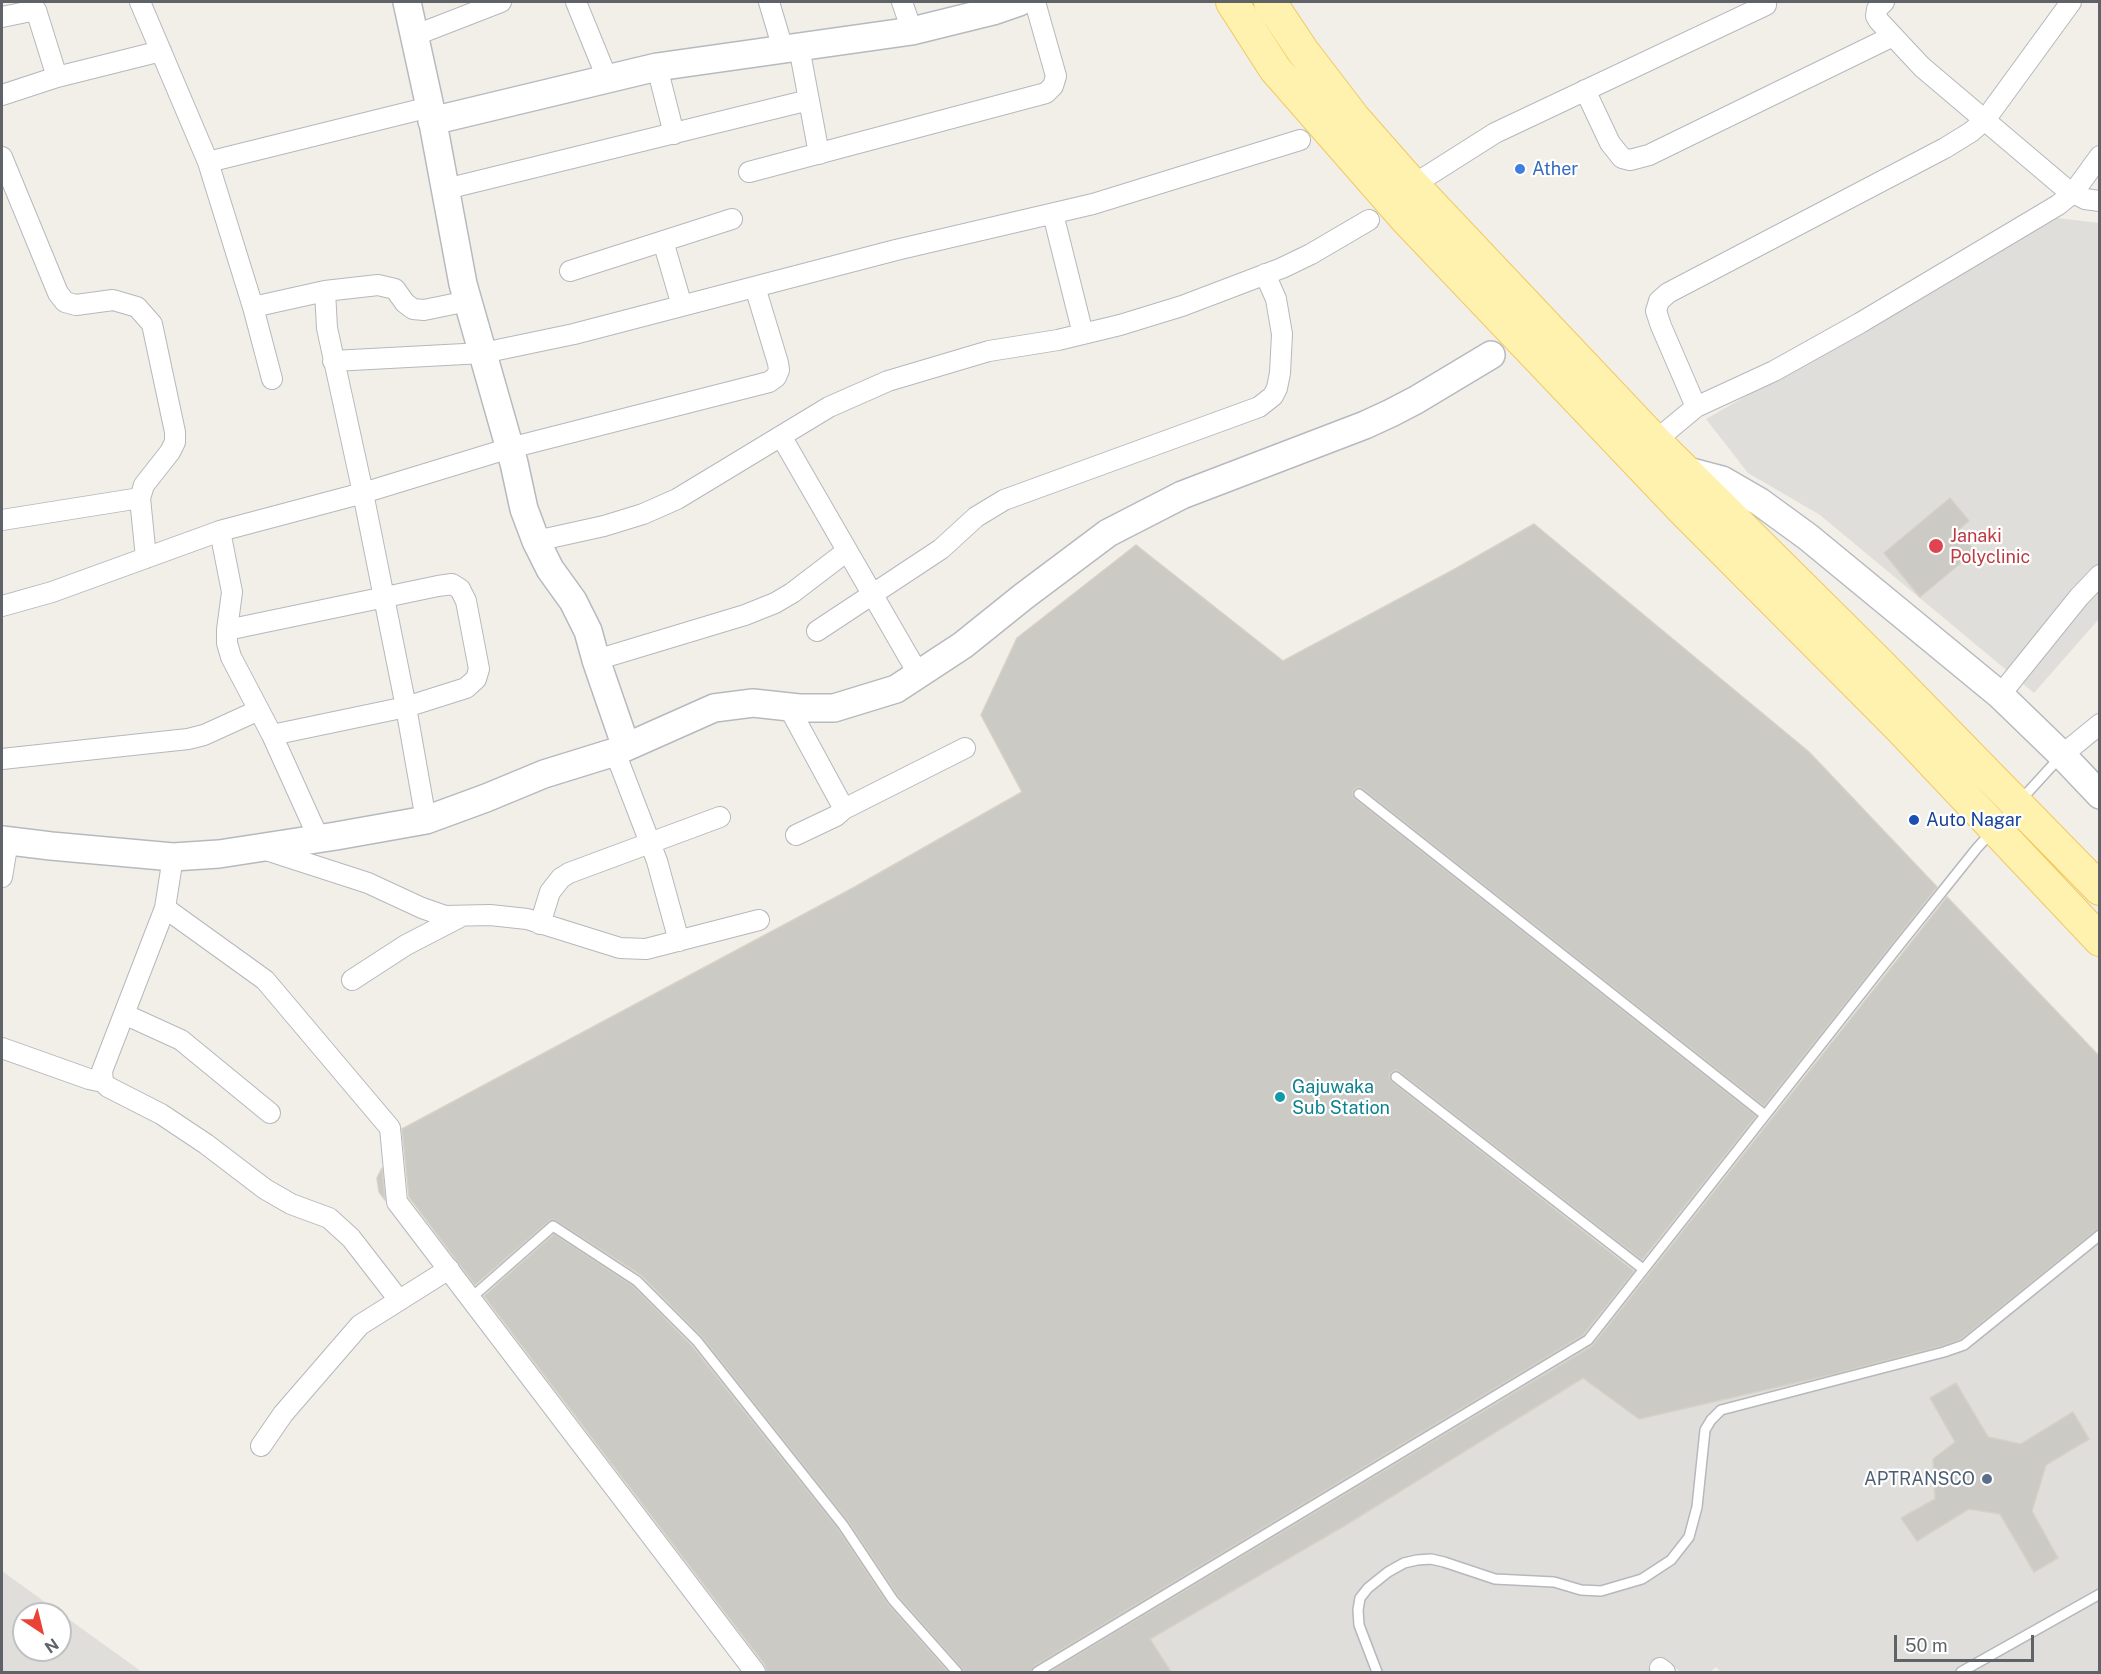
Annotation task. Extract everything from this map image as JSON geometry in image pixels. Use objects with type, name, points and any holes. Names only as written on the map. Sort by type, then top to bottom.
[{"type":"main road","points":[[1232,2],[1275,69],[1406,219],[1682,509],[1894,722],[2100,940]]},
{"type":"main road","points":[[1273,2],[1302,50],[1354,118],[1413,185],[1655,441],[1880,664],[2100,889]]},
{"type":"street","points":[[140,2],[208,162],[253,307],[272,379]]},
{"type":"street","points":[[407,2],[416,35],[468,301],[510,448],[524,509],[536,541],[550,568],[573,601],[588,631],[621,750],[679,940]]},
{"type":"street","points":[[416,35],[501,2]]},
{"type":"street","points":[[576,2],[607,78]]},
{"type":"street","points":[[769,2],[791,48],[809,100],[819,154]]},
{"type":"street","points":[[902,2],[912,31]]},
{"type":"street","points":[[208,162],[657,67],[912,31],[993,11],[1019,2]]},
{"type":"street","points":[[748,172],[1046,93],[1053,86],[1056,76],[1035,2]]},
{"type":"street","points":[[1884,2],[1877,9],[1876,16],[1922,67],[2066,189],[2085,199],[2100,201]]},
{"type":"street","points":[[1696,407],[1661,326],[1656,311],[1659,301],[1668,293],[1945,148],[1985,120],[2071,2]]},
{"type":"street","points":[[2,17],[34,6],[57,77]]},
{"type":"street","points":[[1413,185],[1496,133],[1766,6]]},
{"type":"street","points":[[1585,90],[1610,143],[1622,158],[1630,160],[1649,155],[1893,36]]},
{"type":"street","points":[[2,95],[57,77],[161,51]]},
{"type":"street","points":[[657,67],[674,134]]},
{"type":"street","points":[[446,189],[809,100]]},
{"type":"street","points":[[333,361],[483,353],[574,334],[896,250],[1093,204],[1300,140]]},
{"type":"street","points":[[1655,441],[1696,407],[1774,371],[1860,323],[2058,205],[2073,193],[2100,156]]},
{"type":"street","points":[[2,157],[58,293],[65,302],[76,304],[113,300],[137,307],[152,324],[175,432],[175,442],[144,485],[140,498],[146,558]]},
{"type":"street","points":[[1053,214],[1083,334]]},
{"type":"street","points":[[570,271],[732,219]]},
{"type":"street","points":[[536,541],[604,526],[643,514],[677,499],[829,407],[888,381],[989,351],[1058,340],[1182,306],[1311,254],[1369,220]]},
{"type":"street","points":[[663,242],[682,306]]},
{"type":"street","points":[[817,632],[941,549],[976,517],[1004,500],[1259,407],[1273,396],[1280,373],[1282,334],[1276,299],[1265,274]]},
{"type":"street","points":[[253,307],[326,291],[378,285],[394,289],[413,309],[424,310],[468,301]]},
{"type":"street","points":[[2,606],[52,592],[220,531],[363,493],[510,448],[769,382],[776,377],[779,370],[778,363],[755,287]]},
{"type":"street","points":[[326,291],[327,328],[333,361],[363,493],[426,820]]},
{"type":"street","points":[[2,877],[5,840],[173,857],[219,854],[319,839],[426,820],[544,774],[621,750],[714,708],[753,703],[834,708],[896,689],[963,645],[1108,533],[1182,495],[1391,413],[1491,355]]},
{"type":"street","points":[[781,436],[919,675]]},
{"type":"street","points":[[1684,470],[1722,480],[1760,502],[1809,537],[2000,695],[2100,795]]},
{"type":"street","points":[[2,520],[140,498]]},
{"type":"street","points":[[220,531],[232,592],[227,630],[227,643],[231,657],[272,735],[319,839]]},
{"type":"street","points":[[596,660],[746,615],[775,603],[792,593],[847,551]]},
{"type":"street","points":[[2000,695],[2079,597],[2100,575]]},
{"type":"street","points":[[227,630],[452,584],[460,589],[466,601],[479,669],[476,679],[466,688],[406,707],[272,735]]},
{"type":"street","points":[[788,706],[844,809]]},
{"type":"street","points":[[2,759],[188,739],[204,735],[259,710]]},
{"type":"street","points":[[2062,755],[2100,723]]},
{"type":"street","points":[[796,835],[965,748]]},
{"type":"street","points":[[540,924],[550,892],[561,878],[592,863],[720,817]]},
{"type":"street","points":[[259,848],[368,883],[445,916],[490,915],[527,919],[620,948],[646,949],[759,920]]},
{"type":"street","points":[[103,1082],[102,1071],[165,908],[173,857]]},
{"type":"street","points":[[165,908],[265,980],[390,1128],[397,1202],[755,1672]]},
{"type":"street","points":[[352,980],[406,945],[462,916]]},
{"type":"street","points":[[124,1014],[181,1040],[270,1113]]},
{"type":"street","points":[[2,1048],[89,1080],[103,1082],[108,1087],[161,1114],[206,1144],[265,1189],[291,1204],[329,1218],[351,1238],[399,1300]]},
{"type":"street","points":[[261,1446],[283,1414],[360,1324],[448,1269]]},
{"type":"lane","points":[[1037,1672],[1588,1340],[1897,948],[2017,802],[2062,755]]},
{"type":"lane","points":[[1359,794],[1765,1115]]},
{"type":"lane","points":[[1396,1077],[1643,1269]]},
{"type":"lane","points":[[471,1298],[553,1226],[637,1281],[697,1341],[843,1526],[893,1600],[957,1672]]},
{"type":"lane","points":[[1377,1672],[1359,1625],[1358,1610],[1360,1598],[1388,1572],[1404,1563],[1431,1559],[1495,1579],[1554,1582],[1581,1590],[1601,1592],[1641,1579],[1671,1560],[1689,1537],[1697,1507],[1705,1430],[1721,1410],[1964,1345],[2100,1235]]},
{"type":"lane","points":[[1961,1672],[2100,1594]]},
{"type":"shaded area","points":[[2057,218],[2099,223],[2099,619],[2034,693],[1820,515],[1748,473],[1706,419]]},
{"type":"shaded area","points":[[2099,1227],[2099,1672],[1721,1672],[1716,1667],[1710,1672],[1681,1672],[1668,1662],[1650,1672],[1171,1672],[1150,1639],[1344,1526],[1583,1378],[1640,1419],[1955,1345]]},
{"type":"shaded area","points":[[2,1571],[45,1602],[12,1602],[12,1662],[72,1662],[72,1622],[142,1672],[2,1672]]},
{"type":"building","points":[[1950,498],[1969,521],[1958,530],[1975,551],[1920,597],[1884,553]]},
{"type":"building","name":"Gajuwaka Sub Station","points":[[1534,524],[1809,752],[1937,887],[1764,1106],[1363,789],[1359,787],[1354,789],[1352,794],[1355,799],[1756,1116],[1642,1260],[1400,1072],[1396,1070],[1391,1072],[1389,1077],[1392,1082],[1634,1271],[1583,1335],[1034,1666],[1030,1672],[964,1672],[898,1596],[848,1521],[702,1337],[641,1275],[553,1219],[475,1285],[409,1197],[402,1129],[853,888],[1022,792],[981,715],[1017,638],[1136,545],[1283,661]]},
{"type":"building","points":[[1947,897],[2100,1057],[2100,1227],[1961,1339],[1942,1346],[1834,1374],[1639,1419],[1583,1378],[1344,1526],[1150,1639],[1171,1672],[1049,1672],[1592,1346]]},
{"type":"building","points":[[382,1168],[385,1200],[379,1192],[377,1178]]},
{"type":"building","points":[[554,1234],[633,1286],[692,1346],[838,1529],[888,1604],[948,1672],[767,1672],[765,1665],[484,1296]]},
{"type":"building","name":"APTRANSCO","points":[[1956,1383],[1988,1437],[2021,1444],[2073,1412],[2089,1439],[2046,1465],[2032,1511],[2058,1558],[2034,1572],[2000,1514],[1969,1509],[1917,1541],[1901,1518],[1935,1499],[1933,1459],[1955,1442],[1930,1398]]},
{"type":"place","name":"Ather","points":[[1520,169]]},
{"type":"place","name":"Janaki Polyclinic","points":[[1936,546]]},
{"type":"place","name":"Auto Nagar","points":[[1914,820]]},
{"type":"place","name":"Gajuwaka Sub Station","points":[[1280,1097]]},
{"type":"place","name":"APTRANSCO","points":[[1987,1479]]}]
